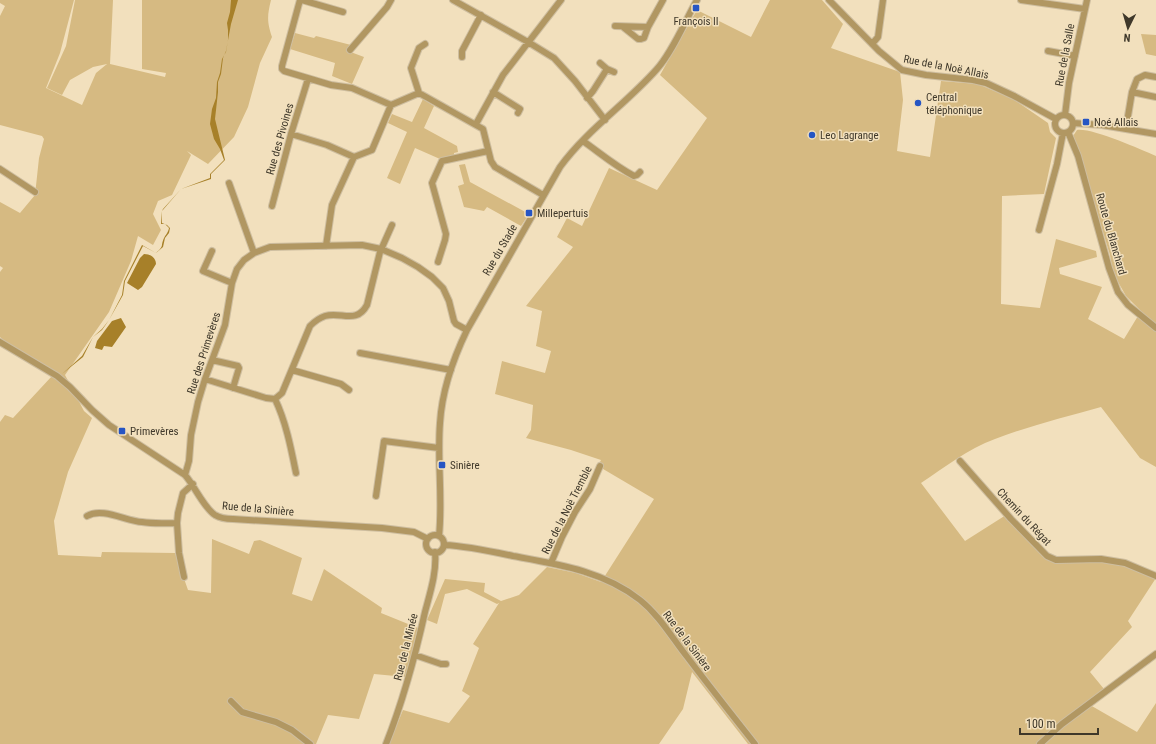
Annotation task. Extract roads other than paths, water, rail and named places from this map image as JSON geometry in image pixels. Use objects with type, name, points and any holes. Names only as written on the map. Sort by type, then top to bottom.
[{"type":"street","points":[[343,12],[301,0],[282,68],[284,71],[331,86],[352,88],[391,105]]},
{"type":"street","points":[[350,50],[387,7],[390,0]]},
{"type":"street","points":[[453,0],[554,58],[575,81],[605,120]]},
{"type":"street","points":[[476,124],[502,75],[561,0]]},
{"type":"street","points":[[623,27],[638,39],[644,38],[648,27],[663,0]]},
{"type":"street","name":"Rue du Stade","points":[[439,536],[439,448],[442,407],[450,370],[457,350],[543,195],[569,154],[658,68],[697,0]]},
{"type":"street","name":"Rue de la Noë Allais","points":[[829,0],[889,61],[902,70],[926,75],[973,80],[986,83],[1014,96],[1056,119]]},
{"type":"street","points":[[872,44],[878,38],[883,0]]},
{"type":"street","points":[[1021,0],[1085,9]]},
{"type":"street","name":"Rue de la Salle","points":[[1066,115],[1069,83],[1087,0]]},
{"type":"street","points":[[462,58],[462,51],[481,15]]},
{"type":"street","points":[[615,26],[648,27]]},
{"type":"street","points":[[425,44],[419,48],[411,68],[419,93],[483,129],[491,161],[495,167],[543,195]]},
{"type":"street","points":[[1048,51],[1075,56]]},
{"type":"street","points":[[600,63],[607,69],[614,72]]},
{"type":"street","points":[[587,98],[607,69]]},
{"type":"street","points":[[1126,128],[1132,92],[1137,79],[1142,76],[1151,75],[1156,77]]},
{"type":"street","name":"Rue des Pivoines","points":[[272,206],[291,134],[308,79]]},
{"type":"street","points":[[494,92],[520,109],[518,113]]},
{"type":"street","points":[[1132,92],[1156,96]]},
{"type":"street","points":[[326,246],[332,205],[354,157],[372,150],[391,105],[419,93]]},
{"type":"street","points":[[1039,230],[1065,133],[1072,128],[1073,123],[1071,118],[1066,115],[1060,116],[1056,119],[1054,125],[1057,131],[1065,133]]},
{"type":"street","points":[[1073,123],[1126,128],[1156,134]]},
{"type":"street","name":"Route du Blanchard","points":[[1065,133],[1078,156],[1109,268],[1118,292],[1128,305],[1156,328]]},
{"type":"street","points":[[291,134],[327,145],[354,157]]},
{"type":"street","points":[[583,141],[611,163],[630,174],[634,176],[638,175],[640,172]]},
{"type":"street","points":[[438,262],[446,234],[432,183],[434,177],[442,161],[488,151]]},
{"type":"street","points":[[0,169],[35,192]]},
{"type":"street","points":[[229,183],[254,253]]},
{"type":"street","points":[[205,379],[266,398],[275,399],[282,393],[310,326],[318,319],[326,315],[355,316],[364,311],[367,305],[381,249],[392,225]]},
{"type":"street","name":"Rue des Primevères","points":[[185,475],[189,461],[190,435],[205,379],[228,316],[232,283],[237,269],[244,260],[254,253],[270,247],[362,245],[381,249],[402,258],[432,277],[443,288],[449,301],[454,321],[456,324],[467,330]]},
{"type":"street","points":[[212,251],[203,271],[232,283]]},
{"type":"street","name":"Rue de la Sinière","points":[[0,342],[45,368],[70,387],[109,425],[185,475],[212,512],[224,518],[382,528],[414,532],[428,539]]},
{"type":"street","points":[[360,352],[450,370]]},
{"type":"street","points":[[212,360],[238,366],[239,368],[233,388]]},
{"type":"street","points":[[292,370],[341,384],[349,390]]},
{"type":"street","points":[[275,399],[292,449],[296,473]]},
{"type":"street","points":[[376,496],[380,441],[439,448]]},
{"type":"street","name":"Chemin du Régat","points":[[960,461],[1016,525],[1047,556],[1056,560],[1101,559],[1125,564],[1156,576]]},
{"type":"street","name":"Rue de la Noë Tremble","points":[[551,563],[562,537],[575,512],[590,489],[600,466]]},
{"type":"street","points":[[184,577],[179,554],[177,523],[178,513],[184,493],[193,484]]},
{"type":"street","points":[[87,516],[91,513],[110,514],[142,522],[177,523]]},
{"type":"street","points":[[431,536],[439,536],[443,539],[444,544],[440,551],[435,552],[430,550],[427,545],[428,539],[431,536]]},
{"type":"street","name":"Rue de la Sinière","points":[[444,544],[574,568],[597,576],[623,588],[641,601],[663,623],[687,657],[755,744]]},
{"type":"street","name":"Rue de la Minée","points":[[386,744],[404,697],[415,655],[434,577],[436,559],[435,552]]},
{"type":"street","points":[[1040,744],[1062,724],[1156,654]]},
{"type":"street","points":[[415,655],[441,664],[446,664]]},
{"type":"street","points":[[231,701],[242,712],[276,722],[292,730],[310,744]]},
{"type":"place","name":"François II","points":[[696,8]]},
{"type":"place","name":"Central téléphonique","points":[[918,103]]},
{"type":"place","name":"Noé Allais","points":[[1086,122]]},
{"type":"place","name":"Leo Lagrange","points":[[812,135]]},
{"type":"place","name":"Millepertuis","points":[[529,213]]},
{"type":"place","name":"Primevères","points":[[122,431]]},
{"type":"place","name":"Sinière","points":[[442,465]]}]
